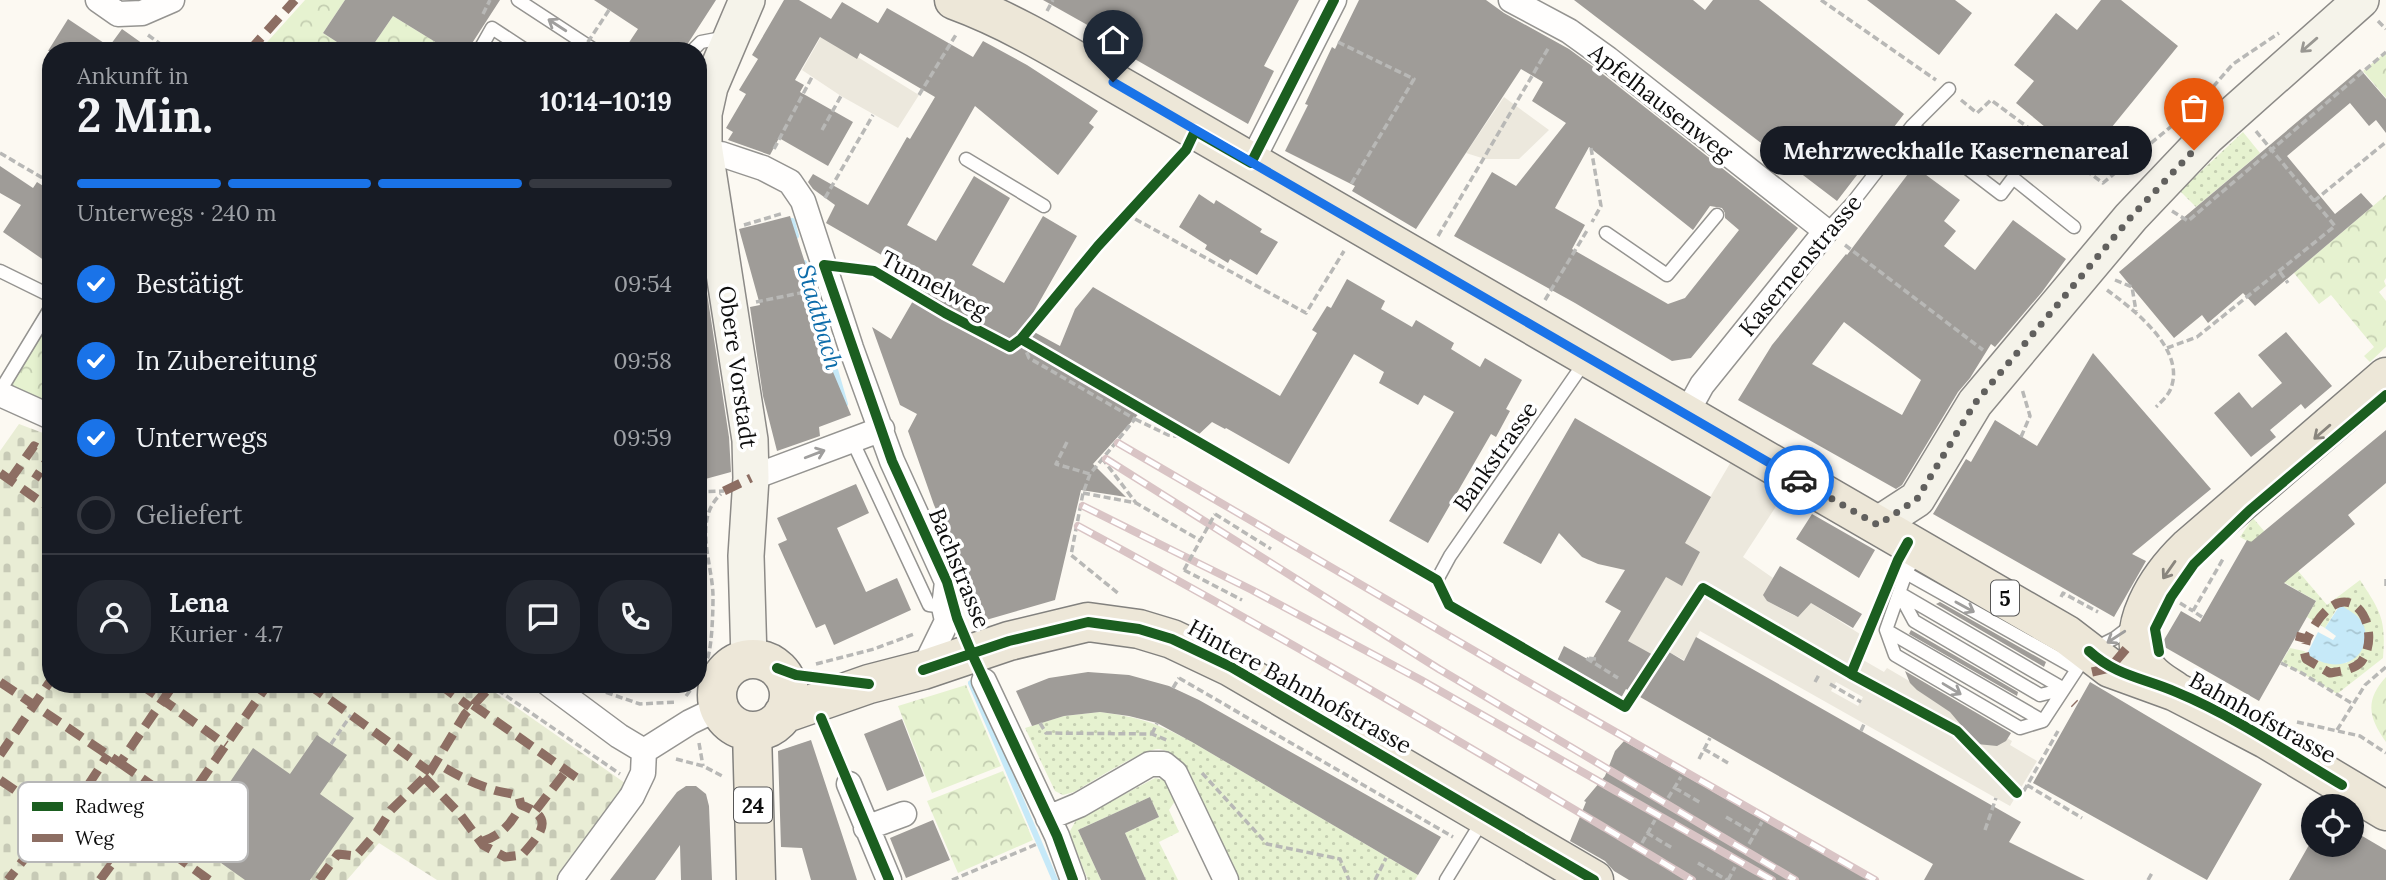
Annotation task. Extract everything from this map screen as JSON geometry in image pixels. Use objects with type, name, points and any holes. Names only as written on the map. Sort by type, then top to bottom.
[{"type":"main road","name":"Obere Vorstadt","points":[[707,96],[747,0]]},
{"type":"main road","points":[[1878,525],[1917,499],[1975,403],[2012,372],[2131,217],[2207,137],[2361,0]]},
{"type":"main road","name":"Bahnhofstrasse","points":[[956,16],[979,9],[1036,38],[1251,163],[1341,227],[1424,263],[1878,525],[1912,561],[2074,639],[2082,660],[2176,692],[2266,739],[2386,811]]},
{"type":"main road","name":"Obere Vorstadt","points":[[707,166],[749,429],[737,484],[763,664]]},
{"type":"main road","points":[[2176,692],[2150,673],[2141,650],[2140,618],[2162,580],[2178,557],[2386,377]]},
{"type":"main road","name":"Hintere Bahnhofstrasse","points":[[768,722],[869,684],[923,670],[1009,641],[1088,622],[1139,629],[1172,639],[1231,667],[1594,880]]},
{"type":"main road","points":[[707,696],[717,697],[722,676],[729,668],[763,664],[817,679],[869,684]]},
{"type":"main road","points":[[707,696],[736,726],[768,722],[787,704],[787,685],[763,664]]},
{"type":"main road","name":"24","points":[[756,880],[768,722]]},
{"type":"street","points":[[97,0],[118,14],[142,13],[172,0]]},
{"type":"street","points":[[1251,163],[1334,0]]},
{"type":"street","name":"Apfelhausenweg","points":[[1511,0],[1561,27],[1608,59],[1750,177],[1826,231]]},
{"type":"street","name":"Bachstrasse","points":[[721,153],[763,168],[790,182],[803,201],[803,216],[824,265],[892,461],[947,582],[944,607],[947,621],[923,670]]},
{"type":"street","name":"Kasernenstrasse","points":[[1686,414],[1702,385],[1826,231]]},
{"type":"street","points":[[0,392],[42,413]]},
{"type":"street","points":[[737,484],[882,429]]},
{"type":"street","points":[[984,681],[1048,818],[1073,880]]},
{"type":"street","points":[[561,693],[644,751]]},
{"type":"street","points":[[644,751],[690,722],[707,696]]},
{"type":"street","points":[[570,880],[632,796],[643,773],[644,751]]},
{"type":"street","points":[[1048,818],[1079,805],[1150,764],[1164,764],[1175,774],[1226,880]]},
{"type":"street","points":[[849,784],[889,880]]},
{"type":"street","points":[[866,828],[904,814]]},
{"type":"lane","points":[[518,0],[582,42]]},
{"type":"lane","points":[[484,42],[492,28],[513,42]]},
{"type":"lane","points":[[701,42],[731,37]]},
{"type":"lane","name":"Kasernenstrasse","points":[[1826,231],[1853,202],[1912,126],[1949,89]]},
{"type":"lane","points":[[1912,126],[2001,194],[2012,178],[2074,227]]},
{"type":"lane","points":[[966,159],[1044,206]]},
{"type":"lane","points":[[1606,233],[1667,275],[1717,215]]},
{"type":"lane","points":[[0,271],[42,292]]},
{"type":"lane","points":[[0,392],[42,322]]},
{"type":"lane","name":"Bankstrasse","points":[[1437,580],[1450,555],[1588,357]]},
{"type":"lane","points":[[852,440],[929,605],[944,607]]},
{"type":"lane","points":[[865,472],[892,461]]},
{"type":"lane","points":[[1912,561],[1886,630],[2043,721],[2082,660],[2140,618]]},
{"type":"lane","points":[[1899,593],[2064,689]]},
{"type":"lane","points":[[1446,880],[1486,815]]},
{"type":"path","points":[[1045,14],[1053,0]]},
{"type":"path","points":[[1821,0],[1949,89],[1977,113],[1991,100],[2103,183],[2197,105],[2233,64],[2286,29]]},
{"type":"path","points":[[588,42],[609,10]]},
{"type":"path","points":[[919,95],[956,16]]},
{"type":"path","points":[[1424,263],[1561,27]]},
{"type":"path","points":[[1126,214],[1306,313],[1341,227],[1414,79],[1333,39]]},
{"type":"path","points":[[2188,221],[2386,52]]},
{"type":"path","points":[[763,168],[812,76]]},
{"type":"path","points":[[820,135],[841,96]]},
{"type":"path","points":[[733,228],[803,216],[873,114]]},
{"type":"path","points":[[2167,348],[2197,337],[2335,226],[2255,129]]},
{"type":"path","points":[[2315,201],[2386,142]]},
{"type":"path","points":[[1544,302],[1601,206],[1591,148]]},
{"type":"path","points":[[0,153],[42,178]]},
{"type":"path","points":[[1826,231],[2012,372],[2031,416],[2021,437]]},
{"type":"path","points":[[2280,272],[2288,283]]},
{"type":"path","points":[[2115,280],[2132,287],[2136,312]]},
{"type":"path","points":[[2107,289],[2136,312],[2167,348],[2173,384],[2167,396],[2156,407]]},
{"type":"path","points":[[751,303],[810,291]]},
{"type":"path","points":[[1122,596],[1111,590],[1071,555],[1083,493],[1090,474],[1135,419],[1168,435],[1190,438]]},
{"type":"path","points":[[1067,442],[1056,464],[1090,474]]},
{"type":"path","points":[[1102,458],[1136,503]]},
{"type":"path","points":[[707,490],[737,484]]},
{"type":"path","points":[[707,514],[715,500],[737,484]]},
{"type":"path","points":[[1083,493],[1136,503],[1200,541]]},
{"type":"path","points":[[1242,600],[1184,570],[1215,514],[1271,549]]},
{"type":"path","points":[[707,551],[713,597],[707,658]]},
{"type":"path","points":[[2202,617],[2193,611],[2225,555]]},
{"type":"path","points":[[2386,579],[2386,586]]},
{"type":"path","points":[[2074,599],[2098,612]]},
{"type":"path","points":[[816,664],[874,649],[923,630]]},
{"type":"path","points":[[1641,680],[1659,652]]},
{"type":"path","points":[[1596,659],[1586,659],[1618,678]]},
{"type":"path","points":[[2281,663],[2353,704]]},
{"type":"path","points":[[2337,730],[2364,685],[2386,667]]},
{"type":"path","points":[[1815,682],[1820,673]]},
{"type":"path","points":[[1171,674],[1448,833]]},
{"type":"path","points":[[1173,688],[1180,678]]},
{"type":"path","points":[[1829,684],[1861,702]]},
{"type":"path","points":[[502,693],[626,778]]},
{"type":"path","points":[[606,693],[640,704],[679,702],[690,693]]},
{"type":"path","points":[[331,744],[351,715]]},
{"type":"path","points":[[1040,723],[1046,733],[1152,734],[1161,736],[1178,747]]},
{"type":"path","points":[[1861,731],[1864,723]]},
{"type":"path","points":[[1699,759],[1710,738]]},
{"type":"path","points":[[698,741],[703,766]]},
{"type":"path","points":[[1704,749],[1728,763]]},
{"type":"path","points":[[644,751],[703,766],[728,779]]},
{"type":"path","points":[[1195,766],[1267,844],[1340,859],[1349,880]]},
{"type":"path","points":[[1668,798],[1681,777]]},
{"type":"path","points":[[2009,785],[2019,795]]},
{"type":"path","points":[[2027,785],[2082,818]]},
{"type":"path","points":[[1675,788],[1701,803]]},
{"type":"path","points":[[1985,830],[1996,798]]},
{"type":"path","points":[[1407,819],[1411,811]]},
{"type":"path","points":[[1726,817],[1755,834]]},
{"type":"path","points":[[1642,843],[1655,820]]},
{"type":"path","points":[[1749,844],[1762,822]]},
{"type":"path","points":[[1647,833],[1674,849]]},
{"type":"path","points":[[952,880],[1035,845]]},
{"type":"path","points":[[1375,880],[1386,859]]},
{"type":"path","points":[[1698,863],[1727,880],[1735,867]]},
{"type":"path","points":[[2148,880],[2152,873]]},
{"type":"green space","points":[[305,0],[345,0],[323,33],[337,42],[267,42]]},
{"type":"green space","points":[[393,16],[435,42],[375,42]]},
{"type":"green space","points":[[2386,52],[2386,98],[2363,71]]},
{"type":"green space","points":[[2243,132],[2260,153],[2196,207],[2180,191]]},
{"type":"green space","points":[[2386,195],[2386,286],[2379,292],[2386,301],[2386,347],[2370,362],[2364,356],[2374,347],[2331,295],[2319,304],[2294,273]]},
{"type":"green space","points":[[42,329],[42,399],[9,386]]},
{"type":"green space","points":[[19,424],[42,433],[42,693],[496,693],[625,783],[623,791],[558,880],[437,880],[379,843],[347,880],[0,880],[0,451]]},
{"type":"green space","points":[[2253,518],[2327,605],[2360,580],[2377,608],[2383,625],[2383,658],[2337,694],[2281,663],[2290,648],[2304,651],[2318,661],[2347,663],[2339,605],[2325,628],[2307,617],[2316,601],[2271,575],[2280,559],[2240,537]]},
{"type":"green space","points":[[2386,677],[2386,742],[2375,725],[2371,709],[2375,693]]},
{"type":"green space","points":[[966,685],[1001,766],[932,793],[898,706]]},
{"type":"green space","points":[[1100,712],[1148,722],[1180,735],[1418,875],[1415,880],[1235,880],[1182,765],[1172,755],[1159,749],[1142,754],[1074,792],[1063,795],[1055,791],[1025,728],[1064,716]]},
{"type":"green space","points":[[1003,771],[1033,840],[958,873],[927,801]]},
{"type":"green space","points":[[1155,778],[1166,780],[1175,801],[1169,810],[1179,832],[1159,842],[1178,880],[1146,880],[1125,833],[1159,817],[1150,797],[1078,830],[1101,880],[1088,880],[1069,833],[1076,820]]},
{"type":"shaded area","points":[[822,35],[919,95],[898,128],[802,70]]},
{"type":"shaded area","points":[[1504,97],[1549,130],[1519,159],[1485,159],[1466,153]]},
{"type":"shaded area","points":[[1732,460],[1786,491],[1743,557],[1773,578],[1764,594],[1767,601],[1795,616],[1800,615],[1808,601],[1860,634],[1851,653],[1884,672],[1887,668],[2012,741],[2010,745],[2037,761],[2010,806],[1700,631],[1684,660],[1669,652],[1663,662],[1626,640]],"holes":[[[1836,682],[1863,697],[1858,706],[1831,691]]]},
{"type":"water","points":[[2340,605],[2361,621],[2366,639],[2362,650],[2354,659],[2337,664],[2326,663],[2307,654],[2318,632],[2333,640],[2336,636],[2325,628]]},
{"type":"building","points":[[345,0],[500,0],[473,42],[435,42],[393,16],[375,42],[337,42],[323,33]]},
{"type":"building","points":[[594,0],[716,0],[689,42],[629,42],[638,29]]},
{"type":"building","points":[[784,0],[799,0],[831,19],[842,2],[878,23],[887,8],[973,57],[983,41],[1027,65],[1098,111],[1089,123],[1094,127],[1058,175],[975,106],[907,225],[936,241],[974,176],[1010,198],[972,265],[1004,283],[1043,216],[1077,236],[1025,327],[1060,346],[1075,309],[1093,287],[1280,396],[1317,333],[1312,330],[1327,306],[1331,308],[1347,279],[1385,301],[1381,309],[1412,327],[1416,320],[1454,343],[1451,349],[1480,367],[1485,358],[1522,380],[1506,409],[1510,411],[1496,437],[1491,434],[1428,543],[1389,521],[1454,412],[1424,395],[1418,405],[1379,383],[1384,372],[1354,354],[1289,464],[1212,422],[1196,437],[1144,408],[1093,464],[1126,497],[1081,490],[1055,600],[986,620],[934,505],[908,431],[917,414],[900,405],[872,327],[891,339],[925,280],[826,223],[835,205],[808,182],[813,174],[868,205],[907,137],[910,139],[935,97],[860,53],[857,59],[820,37],[795,80],[804,85],[800,92],[853,122],[828,166],[779,138],[770,155],[728,140],[733,132],[726,128],[746,94],[739,90],[758,59],[752,55]]},
{"type":"building","points":[[1043,0],[1299,0],[1264,66],[1274,71],[1248,124],[1119,50],[1123,45]]},
{"type":"building","points":[[1359,0],[1486,0],[1569,49],[1798,228],[1691,358],[1672,361],[1454,236],[1492,172],[1516,186],[1566,123],[1532,101],[1543,82],[1521,69],[1416,229],[1352,191],[1355,186],[1285,151],[1332,47],[1335,49]],"holes":[[[1589,147],[1693,230],[1710,206],[1722,208],[1725,218],[1739,230],[1685,298],[1668,304],[1572,249],[1585,225],[1555,208]]]},
{"type":"building","points":[[1574,0],[1693,0],[1705,10],[1713,0],[1759,0],[1904,114],[1837,201]]},
{"type":"building","points":[[1867,0],[1955,0],[1972,13],[1939,55]]},
{"type":"building","points":[[2101,0],[2121,0],[2178,46],[2085,160],[2016,103],[2034,81],[2014,65],[2056,13],[2077,30]]},
{"type":"building","points":[[68,19],[102,42],[54,42]]},
{"type":"building","points":[[122,29],[140,42],[112,42]]},
{"type":"building","points":[[2360,69],[2386,99],[2386,133],[2376,120],[2369,126],[2350,103],[2287,156],[2335,214],[2361,193],[2373,206],[2255,306],[2243,293],[2208,323],[2202,315],[2174,338],[2119,272]]},
{"type":"building","points":[[0,166],[33,188],[37,182],[42,185],[42,259],[3,232],[21,205],[0,193]]},
{"type":"building","points":[[1914,166],[1960,200],[1944,221],[1956,231],[1944,246],[1975,270],[2013,220],[2066,259],[1995,347],[1991,344],[1958,392],[1902,485],[1896,489],[1738,400],[1772,345],[1847,255]],"holes":[[[1844,322],[1921,380],[1902,415],[1812,364]]]},
{"type":"building","points":[[1199,194],[1214,204],[1216,200],[1278,242],[1257,275],[1230,259],[1228,263],[1205,249],[1207,245],[1179,227]]},
{"type":"building","points":[[790,216],[807,269],[802,271],[827,373],[833,372],[851,415],[819,427],[820,436],[777,451],[763,396],[750,307],[760,305],[739,229]]},
{"type":"building","points":[[707,293],[729,437],[731,472],[707,479]]},
{"type":"building","points":[[2286,332],[2332,386],[2305,409],[2301,404],[2270,430],[2276,437],[2251,457],[2214,413],[2239,392],[2252,408],[2282,383],[2258,355]]},
{"type":"building","points":[[2093,353],[2211,489],[2132,554],[2146,561],[2114,617],[1933,514],[1966,459],[1971,462],[1995,420],[2037,446]]},
{"type":"building","points":[[1575,418],[1711,497],[1685,543],[1700,552],[1682,586],[1666,577],[1628,641],[1664,661],[1669,652],[1684,661],[1696,637],[2021,822],[2009,842],[2085,880],[1924,880],[1933,864],[1626,689],[1621,698],[1557,661],[1564,646],[1591,661],[1621,611],[1605,602],[1625,570],[1582,557],[1559,533],[1541,564],[1503,543]]},
{"type":"building","points":[[2386,430],[2386,483],[2348,515],[2355,524],[2284,583],[2316,601],[2259,701],[2161,645],[2181,611],[2200,622],[2247,540],[2251,542]]},
{"type":"building","points":[[856,484],[869,513],[837,528],[866,592],[897,578],[911,610],[834,645],[825,624],[816,628],[778,544],[787,540],[777,518]]},
{"type":"building","points":[[1812,514],[1875,550],[1859,578],[1796,539]]},
{"type":"building","points":[[1780,566],[1862,614],[1853,628],[1811,603],[1798,617],[1767,601],[1763,595]]},
{"type":"building","points":[[1940,602],[2046,662],[2044,667],[1936,604]]},
{"type":"building","points":[[1911,630],[2018,692],[2017,696],[1909,634]]},
{"type":"building","points":[[1905,671],[2011,733],[2006,741],[1997,746],[1977,744],[1950,712],[1910,683]]},
{"type":"building","points":[[1088,672],[1129,675],[1169,686],[1199,700],[1441,837],[1418,875],[1157,723],[1100,712],[1064,716],[1032,726],[1016,691],[1049,678]]},
{"type":"building","points":[[2090,682],[2262,784],[2207,880],[2033,783]]},
{"type":"building","points":[[902,719],[924,776],[887,791],[864,734]]},
{"type":"building","points":[[317,735],[347,755],[320,794],[354,818],[310,880],[245,880],[220,862],[248,862],[248,782],[230,782],[253,748],[290,774]]},
{"type":"building","points":[[811,740],[857,880],[811,880],[802,848],[781,847],[778,751]]},
{"type":"building","points":[[1624,741],[1869,880],[1629,880],[1614,871],[1605,861],[1570,841],[1586,802],[1584,801],[1605,776],[1615,751]]},
{"type":"building","points":[[686,786],[696,786],[706,794],[709,806],[712,880],[681,880],[680,845],[655,880],[610,880],[677,792]]},
{"type":"building","points":[[1150,797],[1159,817],[1125,833],[1146,880],[1101,880],[1078,830]]},
{"type":"building","points":[[933,820],[950,860],[906,878],[890,838]]},
{"type":"building","points":[[2364,837],[2386,850],[2386,880],[2289,880],[2302,857],[2364,857]]},
{"type":"waterway","name":"Stadtbach","points":[[792,221],[796,236]]},
{"type":"waterway","name":"Stadtbach","points":[[804,263],[845,404]]},
{"type":"waterway","name":"Stadtbach","points":[[971,683],[1055,880]]},
{"type":"railway","points":[[1118,443],[1875,880]]},
{"type":"railway","points":[[1106,459],[1439,669],[1795,880]]},
{"type":"railway","points":[[1083,506],[1252,590],[1421,680],[1772,880]]},
{"type":"railway","points":[[1078,526],[1387,699],[1692,880]]},
{"type":"marked path","points":[[257,42],[295,0]]},
{"type":"marked path","points":[[10,480],[34,446],[42,450]]},
{"type":"marked path","points":[[35,479],[42,468]]},
{"type":"marked path","points":[[0,473],[42,503]]},
{"type":"marked path","points":[[724,491],[751,478]]},
{"type":"marked path","points":[[2296,636],[2307,639],[2322,616],[2335,604],[2348,602],[2358,608],[2369,633],[2361,662],[2351,668],[2330,673],[2306,659],[2304,651],[2307,639]]},
{"type":"marked path","points":[[2092,672],[2110,668],[2126,649]]},
{"type":"marked path","points":[[0,682],[120,763],[163,700],[226,745]]},
{"type":"marked path","points":[[0,755],[42,693]]},
{"type":"marked path","points":[[153,693],[163,700],[168,693]]},
{"type":"marked path","points":[[200,782],[262,693]]},
{"type":"marked path","points":[[320,693],[430,772]]},
{"type":"marked path","points":[[451,693],[470,707]]},
{"type":"marked path","points":[[319,880],[338,854],[356,856],[377,832],[391,810],[430,772],[465,714],[485,693]]},
{"type":"marked path","points":[[473,705],[577,778]]},
{"type":"marked path","points":[[90,782],[108,755]]},
{"type":"marked path","points":[[424,777],[459,813],[483,845],[505,857],[522,855],[534,840],[542,827],[542,821],[539,815],[521,805],[519,797],[476,784],[435,762]]},
{"type":"marked path","points":[[120,763],[147,782]]},
{"type":"marked path","points":[[536,810],[567,770]]},
{"type":"marked path","points":[[0,780],[18,792]]},
{"type":"marked path","points":[[481,842],[505,828],[521,805]]},
{"type":"marked path","points":[[8,880],[22,862]]},
{"type":"marked path","points":[[100,880],[113,862]]},
{"type":"marked path","points":[[184,862],[209,880]]},
{"type":"cycle path","name":"Tunnelweg","points":[[1073,880],[1057,836],[972,654],[957,618],[947,582],[892,461],[824,265],[874,271],[1010,347],[1021,339],[1098,246],[1186,150],[1195,131],[1251,163],[1334,0]]},
{"type":"cycle path","points":[[1021,339],[1437,580],[1449,605],[1625,707],[1703,588],[1851,674],[1957,731],[2017,793]]},
{"type":"cycle path","points":[[2159,652],[2155,629],[2171,597],[2194,564],[2250,510],[2386,395]]},
{"type":"cycle path","points":[[1851,674],[1908,542]]},
{"type":"cycle path","points":[[923,670],[1009,641],[1088,622],[1139,629],[1172,639],[1231,667],[1594,880]]},
{"type":"cycle path","points":[[2089,651],[2109,666],[2219,712],[2342,785]]},
{"type":"cycle path","points":[[777,668],[796,675],[869,684]]},
{"type":"cycle path","points":[[821,718],[889,880]]},
{"type":"way so far","points":[[1799,480],[1878,525],[1917,499],[1975,403],[2131,217],[2194,150]]},
{"type":"place","name":"Mehrzweckhalle Kasernenareal","points":[[2194,150]]},
{"type":"route","points":[[1113,82],[1799,480]]}]
